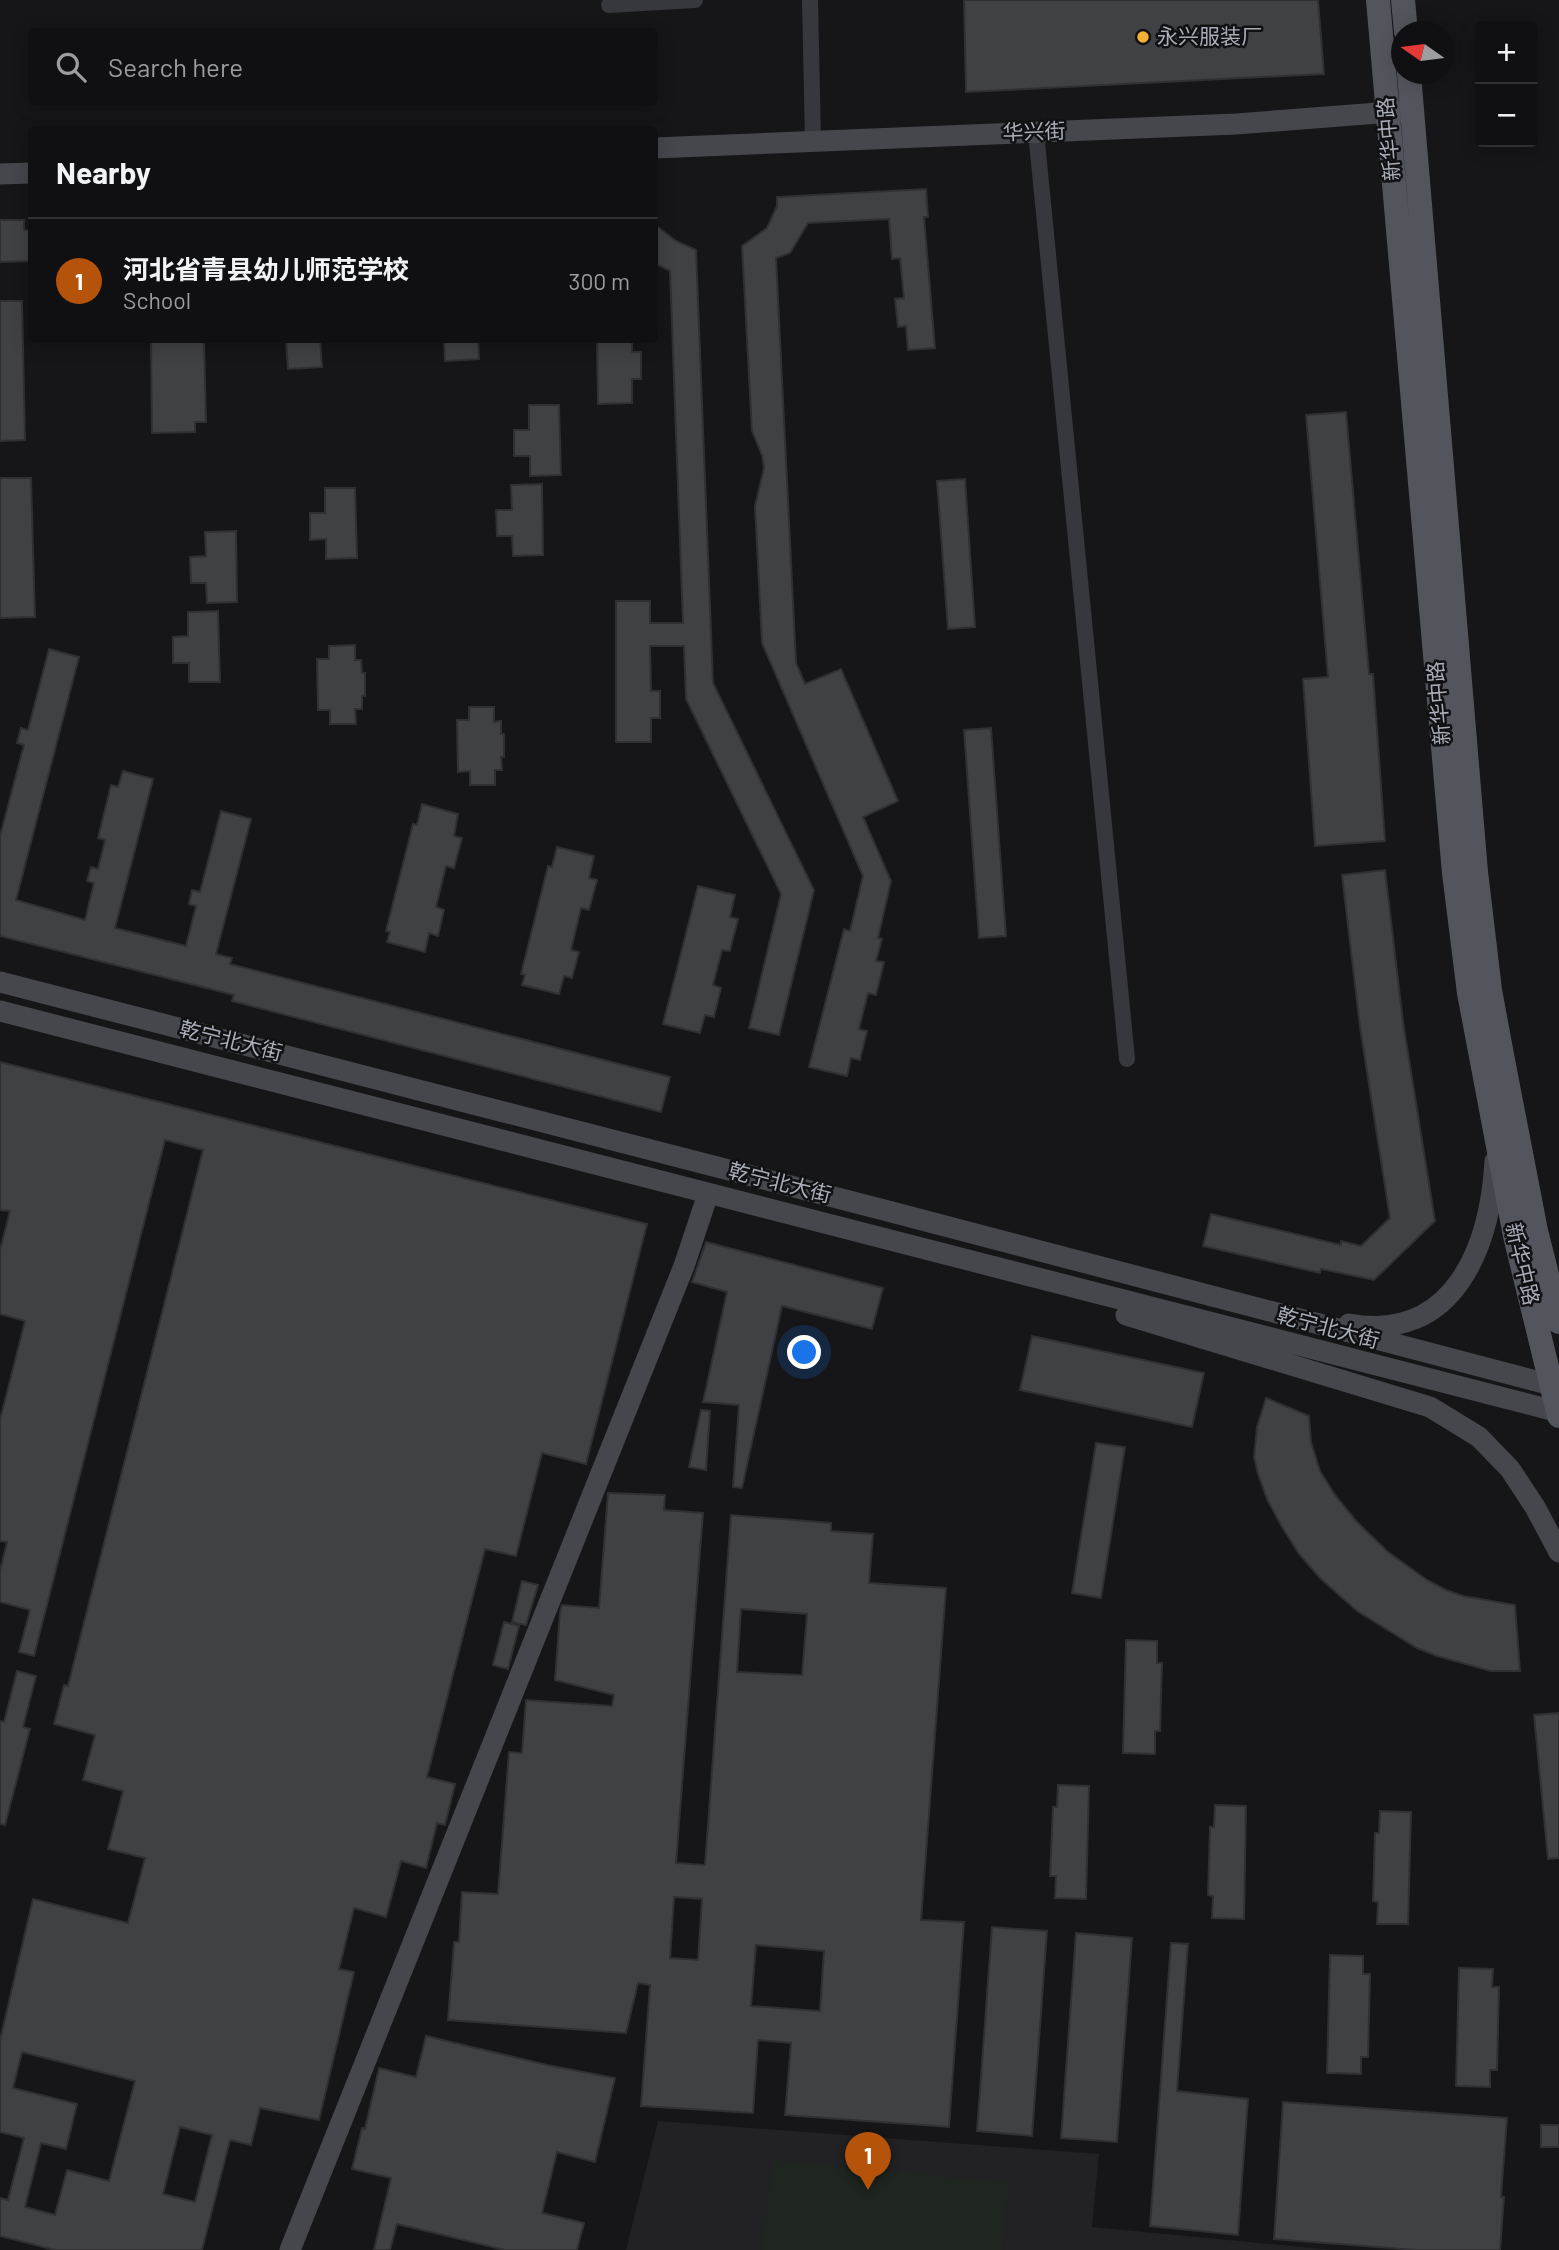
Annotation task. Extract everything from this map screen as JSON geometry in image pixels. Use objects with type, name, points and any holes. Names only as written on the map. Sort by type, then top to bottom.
[{"type":"main road","name":"新华中路","points":[[1378,0],[1454,873],[1469,993],[1515,1236],[1557,1402]]},
{"type":"main road","points":[[1403,0],[1405,21]]},
{"type":"main road","name":"新华中路","points":[[1410,84],[1476,872],[1490,990],[1536,1231],[1559,1322]]},
{"type":"main road","name":"华兴街","points":[[658,148],[1237,124],[1413,110]]},
{"type":"main road","points":[[0,174],[28,173]]},
{"type":"main road","name":"乾宁北大街","points":[[0,982],[1253,1308],[1557,1402]]},
{"type":"main road","name":"乾宁北大街","points":[[0,1012],[1061,1285],[1557,1402]]},
{"type":"main road","points":[[1253,1308],[1360,1326],[1402,1324],[1436,1309],[1462,1280],[1474,1259],[1494,1185],[1496,1138]]},
{"type":"main road","points":[[290,2250],[684,1266],[708,1194]]},
{"type":"main road","points":[[1536,1231],[1559,1283]]},
{"type":"main road","points":[[1061,1285],[1096,1307],[1430,1407],[1479,1437],[1510,1469],[1535,1507],[1559,1552]]},
{"type":"street","points":[[609,5],[695,0]]},
{"type":"street","points":[[810,0],[813,141]]},
{"type":"street","points":[[1036,132],[1127,1059]]},
{"type":"shaded area","points":[[658,2121],[1099,2154],[1092,2227],[1333,2250],[626,2250]]},
{"type":"shaded area","points":[[772,2160],[1009,2183],[1002,2250],[763,2250]]},
{"type":"building","name":"永兴服装厂","points":[[964,0],[1318,0],[1324,74],[966,92]]},
{"type":"building","points":[[926,189],[928,217],[924,217],[935,348],[908,350],[906,326],[898,327],[895,299],[904,298],[900,258],[892,259],[889,219],[808,223],[790,253],[776,258],[796,663],[805,684],[841,669],[898,801],[863,817],[891,881],[878,938],[882,939],[876,961],[884,962],[876,995],[868,993],[859,1029],[867,1031],[860,1060],[851,1058],[847,1076],[809,1067],[844,929],[850,931],[863,876],[762,643],[755,506],[764,468],[762,455],[752,431],[742,246],[767,228],[777,206],[777,197]]},
{"type":"building","points":[[0,220],[24,220],[24,230],[28,230],[28,261],[0,262]]},
{"type":"building","points":[[658,227],[676,241],[696,250],[713,683],[814,890],[779,1035],[749,1028],[781,894],[686,699],[684,646],[650,646],[651,691],[660,691],[660,718],[651,718],[651,742],[616,742],[616,601],[650,601],[650,623],[683,623],[670,271],[658,265]]},
{"type":"building","points":[[0,301],[22,301],[25,440],[0,441]]},
{"type":"building","points":[[151,343],[204,343],[206,422],[195,422],[195,432],[152,433]]},
{"type":"building","points":[[286,343],[320,343],[322,367],[288,369]]},
{"type":"building","points":[[444,343],[478,343],[479,359],[445,361]]},
{"type":"building","points":[[597,343],[632,343],[632,352],[641,352],[641,379],[632,379],[632,403],[598,404]]},
{"type":"building","points":[[529,405],[559,405],[561,475],[530,476],[530,456],[514,456],[514,430],[529,430]]},
{"type":"building","points":[[1346,412],[1369,674],[1373,674],[1385,841],[1315,846],[1303,679],[1328,677],[1306,415]]},
{"type":"building","points":[[0,478],[31,478],[35,617],[0,618]]},
{"type":"building","points":[[965,479],[975,627],[948,629],[937,481]]},
{"type":"building","points":[[542,484],[543,555],[513,556],[512,536],[497,536],[496,510],[512,510],[511,485]]},
{"type":"building","points":[[325,488],[355,488],[357,558],[326,559],[326,539],[310,540],[310,513],[325,513]]},
{"type":"building","points":[[236,531],[237,602],[207,603],[206,583],[191,583],[190,557],[206,556],[205,532]]},
{"type":"building","points":[[218,611],[220,682],[189,682],[189,663],[173,663],[173,637],[188,636],[188,612]]},
{"type":"building","points":[[355,645],[355,660],[361,660],[362,673],[365,673],[362,709],[355,709],[356,724],[330,724],[330,710],[318,710],[317,659],[329,659],[329,646]]},
{"type":"building","points":[[49,649],[79,657],[16,900],[85,920],[94,883],[87,881],[91,867],[98,869],[105,840],[98,838],[111,785],[118,787],[123,771],[153,779],[115,928],[186,946],[196,906],[189,904],[192,890],[200,892],[221,811],[251,819],[216,954],[232,958],[230,964],[670,1077],[661,1112],[232,1001],[234,995],[0,936],[0,836],[24,745],[17,743],[21,728],[28,730]]},
{"type":"building","points":[[469,707],[494,707],[494,722],[501,721],[504,757],[501,757],[502,770],[495,770],[495,785],[470,785],[470,771],[458,772],[457,720],[469,720]]},
{"type":"building","points":[[991,728],[1006,936],[979,938],[964,730]]},
{"type":"building","points":[[422,804],[458,814],[454,836],[462,838],[454,868],[446,866],[436,907],[444,910],[438,936],[429,933],[425,952],[387,942],[390,932],[386,931],[413,824],[417,825]]},
{"type":"building","points":[[557,847],[594,856],[589,878],[597,880],[589,910],[581,908],[571,950],[579,952],[572,978],[564,976],[559,994],[522,985],[525,975],[521,974],[548,866],[552,867]]},
{"type":"building","points":[[1385,870],[1403,1022],[1435,1221],[1374,1280],[1321,1269],[1320,1273],[1203,1246],[1211,1214],[1341,1245],[1341,1241],[1361,1246],[1390,1218],[1360,1027],[1342,875]]},
{"type":"building","points":[[698,886],[735,895],[730,917],[738,919],[730,951],[722,950],[713,985],[721,988],[714,1017],[705,1015],[700,1033],[663,1024]]},
{"type":"building","points":[[0,1062],[647,1224],[586,1464],[542,1453],[516,1556],[485,1549],[427,1777],[455,1784],[445,1825],[437,1823],[426,1868],[401,1861],[386,1917],[354,1908],[339,1969],[354,1972],[319,2120],[260,2108],[251,2145],[230,2140],[202,2250],[55,2250],[0,2236],[0,2198],[8,2200],[24,2138],[0,2132],[0,2040],[33,1899],[128,1923],[145,1858],[108,1849],[123,1791],[83,1780],[95,1735],[54,1724],[64,1685],[68,1686],[203,1150],[165,1140],[34,1656],[19,1652],[30,1610],[0,1602],[0,1571],[7,1542],[0,1541],[0,1420],[25,1321],[0,1314],[0,1250],[10,1211],[0,1210]],"holes":[[[22,2052],[135,2081],[109,2181],[67,2170],[55,2215],[25,2207],[41,2143],[66,2149],[77,2104],[13,2088]],[[180,2127],[212,2135],[195,2202],[163,2194]]]},
{"type":"building","points":[[706,1242],[883,1288],[872,1329],[782,1306],[742,1488],[733,1487],[739,1405],[703,1402],[727,1292],[692,1282]]},
{"type":"building","points":[[1032,1336],[1204,1373],[1192,1427],[1020,1390]]},
{"type":"building","points":[[1266,1398],[1309,1416],[1311,1442],[1320,1471],[1357,1522],[1388,1552],[1446,1590],[1463,1596],[1515,1605],[1520,1671],[1491,1671],[1417,1648],[1357,1611],[1320,1578],[1299,1554],[1282,1527],[1267,1499],[1258,1474],[1254,1457],[1257,1427]]},
{"type":"building","points":[[701,1410],[710,1411],[706,1470],[689,1467]]},
{"type":"building","points":[[1096,1443],[1125,1447],[1101,1598],[1072,1593]]},
{"type":"building","points":[[608,1493],[665,1495],[664,1510],[703,1513],[676,1863],[705,1865],[731,1515],[831,1523],[831,1531],[873,1534],[869,1583],[946,1588],[921,1920],[964,1922],[949,2127],[785,2115],[791,2043],[758,2040],[753,2113],[641,2106],[650,1985],[638,1983],[626,2033],[448,2020],[454,1942],[459,1942],[462,1892],[498,1894],[509,1752],[522,1753],[526,1700],[612,1706],[614,1695],[555,1680],[562,1605],[599,1608]],"holes":[[[741,1609],[807,1614],[802,1675],[737,1672]],[[674,1897],[702,1899],[698,1960],[670,1958]],[[756,1945],[824,1951],[820,2011],[751,2006]]]},
{"type":"building","points":[[522,1581],[538,1585],[526,1625],[512,1622]]},
{"type":"building","points":[[504,1622],[519,1626],[508,1669],[493,1665]]},
{"type":"building","points":[[1126,1640],[1157,1641],[1157,1663],[1162,1663],[1160,1731],[1155,1731],[1155,1754],[1123,1753]]},
{"type":"building","points":[[17,1671],[36,1676],[23,1727],[30,1729],[5,1825],[0,1824],[0,1721],[4,1722]]},
{"type":"building","points":[[1559,1713],[1559,1858],[1548,1859],[1534,1715]]},
{"type":"building","points":[[1058,1785],[1089,1786],[1086,1899],[1055,1898],[1056,1876],[1050,1876],[1053,1807],[1057,1807]]},
{"type":"building","points":[[1215,1805],[1246,1806],[1244,1919],[1212,1918],[1213,1896],[1208,1895],[1210,1827],[1214,1827]]},
{"type":"building","points":[[1380,1811],[1411,1812],[1408,1924],[1377,1924],[1378,1902],[1373,1901],[1375,1833],[1379,1833]]},
{"type":"building","points":[[992,1927],[1047,1931],[1032,2136],[977,2131]]},
{"type":"building","points":[[1076,1933],[1132,1938],[1117,2142],[1061,2138]]},
{"type":"building","points":[[1171,1943],[1188,1944],[1177,2091],[1248,2099],[1238,2235],[1150,2226]]},
{"type":"building","points":[[1330,1955],[1363,1956],[1363,1974],[1370,1974],[1368,2057],[1361,2057],[1361,2074],[1327,2073]]},
{"type":"building","points":[[1459,1968],[1493,1969],[1492,1987],[1499,1987],[1497,2070],[1490,2070],[1490,2087],[1456,2086]]},
{"type":"building","points":[[426,2036],[615,2078],[595,2162],[557,2152],[542,2213],[584,2223],[577,2250],[505,2250],[397,2224],[390,2250],[374,2250],[391,2178],[352,2169],[362,2128],[365,2129],[379,2068],[416,2077]]},
{"type":"building","points":[[1283,2102],[1507,2118],[1500,2250],[1417,2250],[1274,2239]]},
{"type":"building","points":[[1541,2125],[1559,2125],[1559,2147],[1541,2147]]},
{"type":"place","name":"永兴服装厂","points":[[1143,37]]},
{"type":"place","name":"河北省青县幼儿师范学校","points":[[868,2190]]}]
